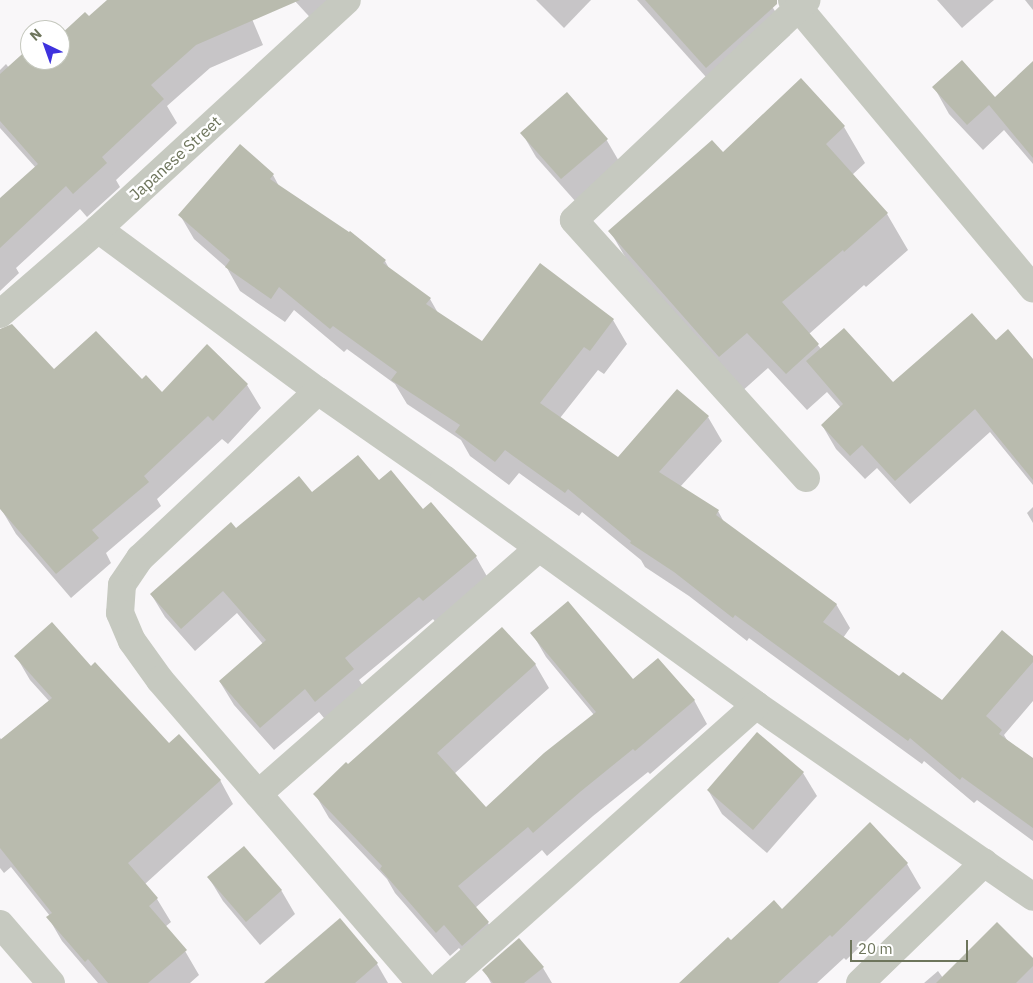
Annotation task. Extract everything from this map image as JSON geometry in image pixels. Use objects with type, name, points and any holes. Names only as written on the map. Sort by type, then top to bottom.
[{"type":"street","name":"Japanese Street","points":[[0,314],[98,229],[347,0]]},
{"type":"street","points":[[806,478],[574,220],[799,3],[1033,288]]},
{"type":"street","points":[[98,229],[318,391],[756,705],[1033,897]]},
{"type":"street","points":[[318,391],[140,558],[122,585],[120,613],[132,641],[160,680],[421,983]]},
{"type":"street","points":[[258,794],[539,548]]},
{"type":"street","points":[[444,983],[756,705]]},
{"type":"street","points":[[860,983],[984,863]]},
{"type":"street","points":[[0,924],[51,983]]},
{"type":"building","points":[[107,0],[300,0],[196,45],[151,85],[164,99],[102,157],[107,163],[73,194],[66,186],[0,248],[0,198],[38,164],[0,121],[0,74],[20,56],[20,70],[70,70],[70,26],[85,12],[89,16]]},
{"type":"building","points":[[645,0],[777,0],[777,4],[706,68]]},
{"type":"building","points":[[962,60],[995,97],[1033,61],[1033,158],[989,105],[967,125],[932,87]]},
{"type":"building","points":[[801,78],[845,126],[826,144],[888,213],[844,252],[843,250],[782,302],[819,344],[786,374],[747,333],[719,357],[608,231],[712,140],[723,152]]},
{"type":"building","points":[[567,92],[608,139],[561,179],[520,133]]},
{"type":"building","points":[[240,144],[274,174],[270,179],[350,231],[386,260],[383,263],[431,298],[426,304],[482,341],[540,263],[614,319],[590,351],[584,347],[540,403],[618,457],[677,389],[709,416],[659,472],[719,510],[716,515],[837,604],[823,622],[899,676],[903,672],[942,700],[1002,630],[1033,656],[1033,662],[986,716],[1002,730],[999,734],[1033,758],[1033,828],[962,777],[960,780],[910,738],[908,741],[735,615],[733,618],[674,572],[630,543],[631,541],[568,489],[565,493],[505,450],[495,462],[455,432],[460,425],[391,380],[397,372],[333,326],[330,329],[279,287],[271,299],[225,267],[230,260],[178,215]]},
{"type":"building","points":[[972,313],[996,340],[1008,329],[1033,359],[1033,480],[975,409],[895,481],[862,445],[850,456],[821,425],[843,404],[806,361],[844,328],[893,382]]},
{"type":"building","points":[[12,324],[54,369],[96,331],[142,379],[146,375],[162,392],[207,344],[248,384],[213,421],[208,416],[144,476],[149,482],[92,530],[99,538],[56,574],[0,509],[0,329]]},
{"type":"building","points":[[358,455],[379,480],[391,470],[423,509],[431,502],[477,556],[423,601],[419,597],[345,658],[354,669],[315,702],[305,689],[260,728],[219,681],[266,640],[223,591],[181,629],[150,594],[231,522],[236,528],[299,476],[312,492]]},
{"type":"building","points":[[568,601],[633,679],[658,658],[695,700],[635,751],[633,749],[580,792],[533,833],[528,827],[458,886],[489,922],[462,946],[444,925],[436,933],[380,869],[382,866],[313,794],[346,762],[348,764],[502,627],[536,664],[437,753],[486,807],[544,753],[596,712],[530,633]]},
{"type":"building","points":[[52,622],[91,666],[95,662],[169,743],[179,734],[221,780],[128,863],[158,898],[149,906],[187,950],[148,983],[108,983],[88,959],[85,962],[46,917],[52,913],[0,848],[0,740],[52,698],[14,656]]},
{"type":"building","points":[[757,732],[804,772],[753,830],[707,790]]},
{"type":"building","points":[[870,822],[908,863],[832,937],[830,935],[778,983],[679,983],[728,937],[731,940],[774,900],[782,909]]},
{"type":"building","points":[[244,846],[282,890],[246,922],[207,877]]},
{"type":"building","points":[[340,918],[378,963],[355,983],[264,983]]},
{"type":"building","points":[[997,922],[1033,958],[1033,966],[1016,983],[936,983]]},
{"type":"building","points":[[519,938],[544,967],[524,983],[493,983],[482,970]]}]
